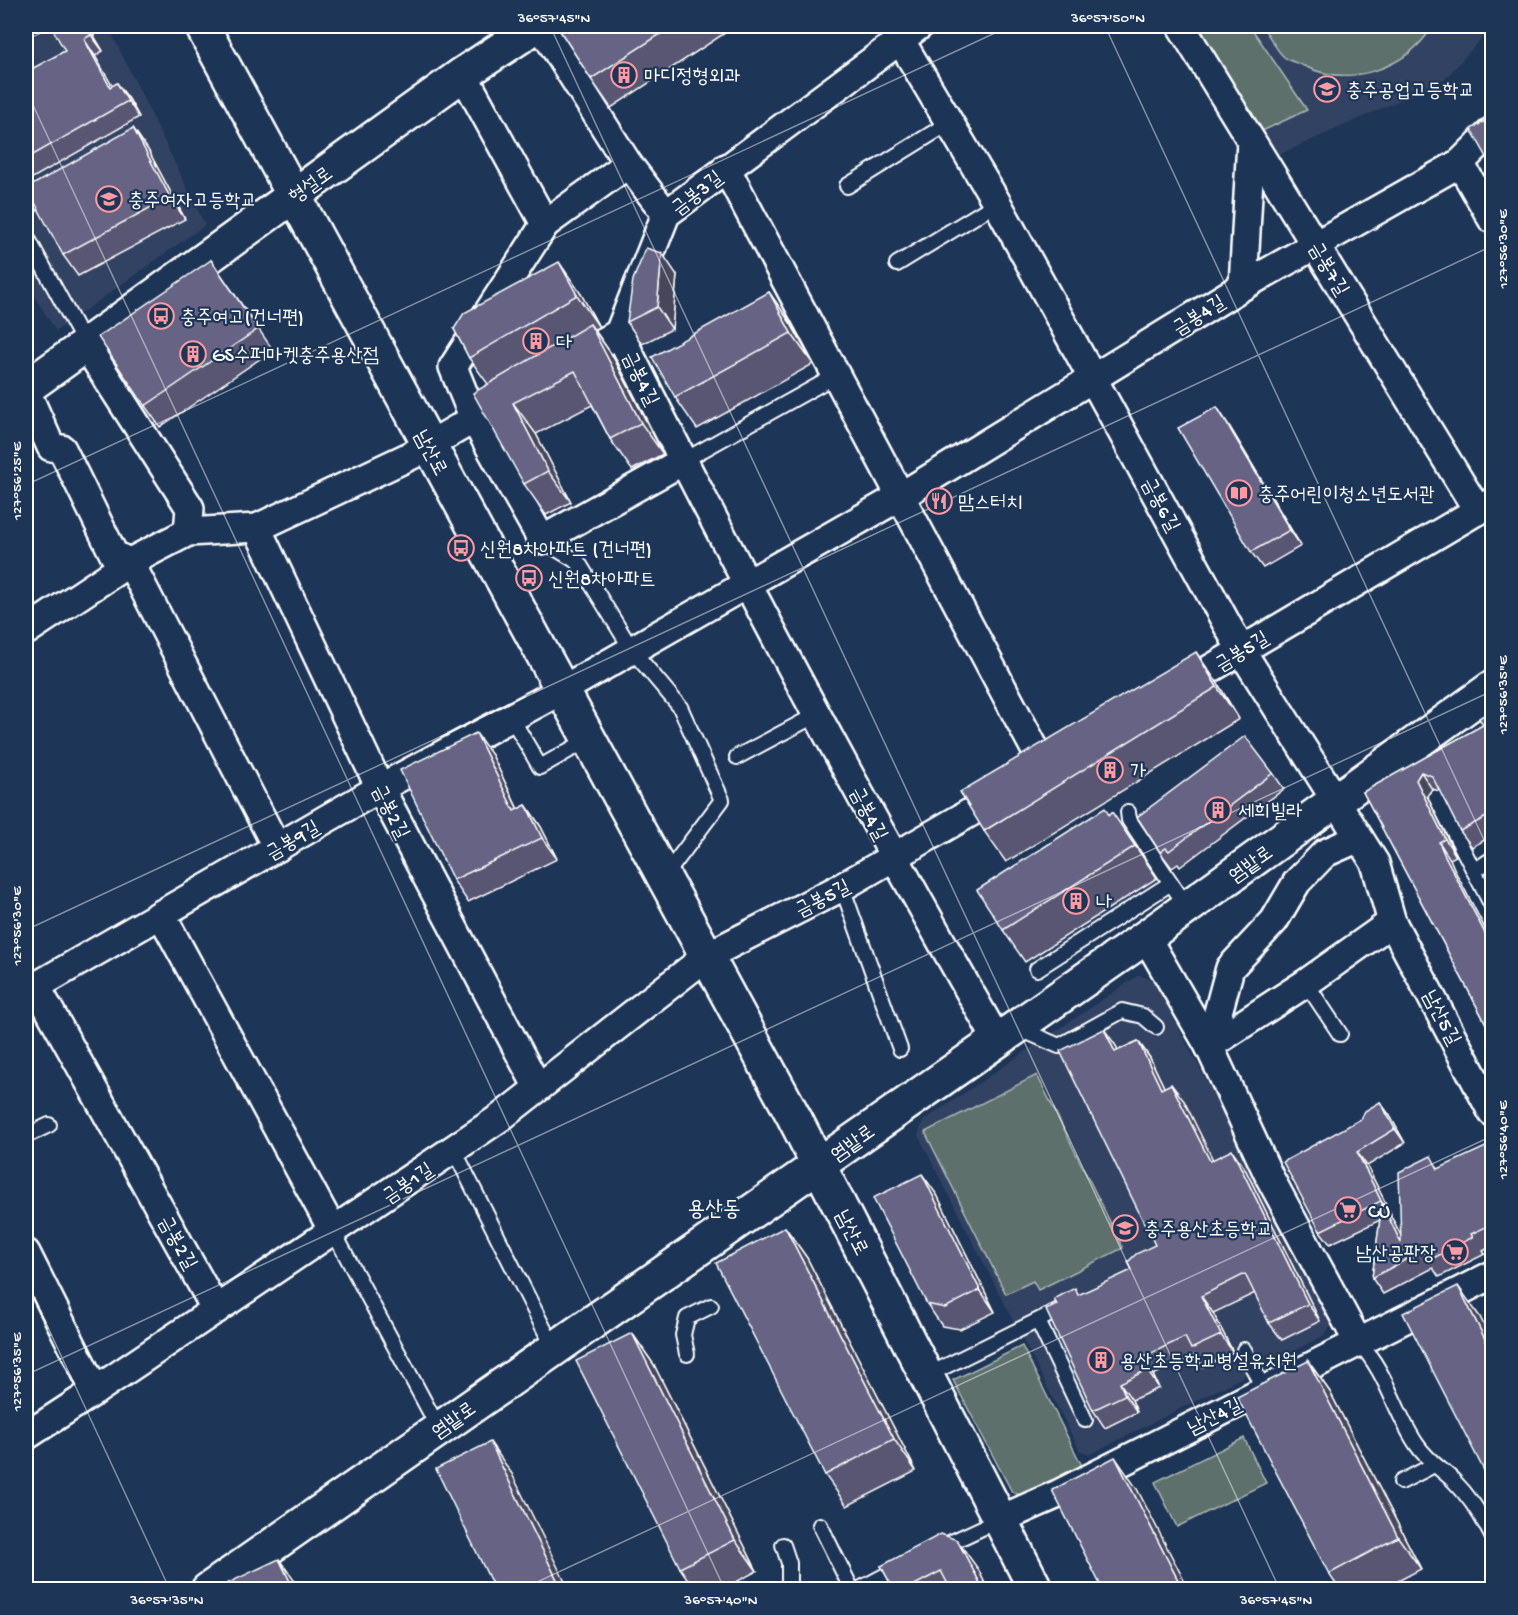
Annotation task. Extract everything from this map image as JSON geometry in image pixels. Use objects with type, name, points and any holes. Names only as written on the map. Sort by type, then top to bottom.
[{"type":"street","name":"남산로","points":[[202,26],[296,194],[429,446],[590,739],[819,1165],[1036,1590]]},
{"type":"street","name":"형설로","points":[[130,562],[114,555],[62,449],[51,447],[26,389],[85,344],[463,74],[536,26]]},
{"type":"street","points":[[541,26],[628,164],[666,214]]},
{"type":"street","name":"금봉7길","points":[[1181,26],[1317,246],[1485,507]]},
{"type":"street","name":"금봉6길","points":[[904,30],[949,123],[997,203],[1241,650],[1337,800]]},
{"type":"street","name":"금봉3길","points":[[619,333],[666,214],[904,30]]},
{"type":"street","points":[[463,74],[545,224]]},
{"type":"street","name":"금봉4길","points":[[562,690],[901,496],[1243,286],[1460,164],[1492,131]]},
{"type":"street","points":[[1243,286],[1251,141]]},
{"type":"street","points":[[628,164],[545,224],[453,367],[474,420],[542,540],[683,461]]},
{"type":"street","points":[[1460,164],[1492,219]]},
{"type":"street","points":[[726,168],[901,496]]},
{"type":"street","points":[[26,631],[130,562],[188,532],[256,528],[429,446],[619,333]]},
{"type":"street","name":"금봉4길","points":[[619,333],[746,585],[894,858],[1006,1034]]},
{"type":"street","points":[[85,344],[190,508],[188,532]]},
{"type":"street","name":"금봉5길","points":[[707,956],[842,887],[1055,762],[901,496]]},
{"type":"street","name":"금봉5길","points":[[1153,703],[1485,507]]},
{"type":"street","name":"금봉2길","points":[[256,528],[380,788],[538,1088]]},
{"type":"street","points":[[130,562],[277,848]]},
{"type":"street","name":"염밭로","points":[[208,1590],[1146,937],[1179,895],[1337,800],[1492,688]]},
{"type":"street","name":"금봉9길","points":[[31,989],[380,788],[562,690]]},
{"type":"street","name":"남산5길","points":[[1337,800],[1375,862],[1392,922],[1492,1112]]},
{"type":"street","points":[[1209,1046],[1230,968],[1274,921],[1297,882],[1325,853],[1359,838]]},
{"type":"street","points":[[161,914],[333,1231]]},
{"type":"street","points":[[1209,1046],[1306,983],[1392,922]]},
{"type":"street","points":[[1146,937],[1209,1046],[1358,1342]]},
{"type":"street","name":"금봉1길","points":[[26,1436],[454,1150],[538,1088],[707,956]]},
{"type":"street","name":"금봉2길","points":[[31,989],[216,1310]]},
{"type":"street","points":[[26,1253],[95,1391]]},
{"type":"street","name":"남산4길","points":[[999,1520],[1058,1494],[1492,1275]]},
{"type":"lane","points":[[847,186],[949,123]]},
{"type":"lane","points":[[26,208],[66,186]]},
{"type":"lane","points":[[897,264],[997,203]]},
{"type":"lane","points":[[26,235],[85,344]]},
{"type":"lane","points":[[683,461],[835,376]]},
{"type":"lane","points":[[542,540],[578,562],[632,650],[680,706],[722,800],[663,878]]},
{"type":"lane","points":[[737,757],[816,715]]},
{"type":"lane","points":[[511,717],[540,767],[590,739]]},
{"type":"lane","points":[[1436,797],[1492,906]]},
{"type":"lane","points":[[1037,969],[1179,895],[1129,820],[1128,812]]},
{"type":"lane","points":[[1474,871],[1492,859]]},
{"type":"lane","points":[[842,887],[900,1049]]},
{"type":"lane","points":[[1306,983],[1340,1034]]},
{"type":"lane","points":[[1006,1034],[1059,1046],[1122,1011],[1143,1016],[1156,1027]]},
{"type":"lane","points":[[26,1136],[49,1125]]},
{"type":"lane","points":[[454,1150],[554,1349]]},
{"type":"lane","points":[[333,1231],[439,1429]]},
{"type":"lane","points":[[926,1376],[1078,1301]]},
{"type":"lane","points":[[687,1354],[683,1335],[687,1318],[711,1306]]},
{"type":"lane","points":[[1038,1321],[1085,1420]]},
{"type":"lane","points":[[1358,1342],[1375,1360],[1417,1445],[1434,1465],[1453,1480],[1479,1511],[1492,1536]]},
{"type":"lane","points":[[1244,1350],[1264,1390]]},
{"type":"lane","points":[[1401,1482],[1434,1465]]},
{"type":"lane","points":[[858,1590],[920,1557],[999,1520]]},
{"type":"lane","points":[[820,1525],[852,1590]]},
{"type":"lane","points":[[783,1545],[789,1563],[789,1590]]},
{"type":"shaded area","name":"충주여자고등학교","points":[[26,26],[108,26],[205,225],[56,331],[26,283]]},
{"type":"shaded area","name":"충주공업고등학교","points":[[1195,26],[1492,27],[1443,81],[1276,156]]},
{"type":"shaded area","points":[[1195,26],[1250,26],[1307,110],[1260,132]]},
{"type":"shaded area","points":[[1262,26],[1433,26],[1422,41],[1392,63],[1376,70],[1340,75],[1322,72],[1285,58]]},
{"type":"shaded area","name":"충주용산초등학교","points":[[1139,975],[1153,980],[1334,1322],[1323,1336],[1091,1454],[1080,1451],[918,1135],[923,1121]]},
{"type":"shaded area","points":[[1037,1075],[1123,1248],[1038,1290],[1033,1281],[1006,1294],[925,1132]]},
{"type":"shaded area","points":[[1022,1346],[1082,1466],[1022,1496],[1012,1492],[953,1380]]},
{"type":"shaded area","points":[[1244,1438],[1266,1483],[1177,1527],[1155,1482]]},
{"type":"building","points":[[51,26],[86,26],[91,35],[84,39],[110,87],[117,83],[128,101],[26,159],[26,67],[28,71],[65,51]]},
{"type":"building","points":[[557,26],[673,26],[591,79]]},
{"type":"building","points":[[1492,117],[1492,166],[1471,129]]},
{"type":"building","points":[[133,128],[170,197],[63,255],[27,188]]},
{"type":"building","points":[[646,248],[662,253],[657,307],[627,322],[633,280]]},
{"type":"building","name":"GS수퍼마켓충주용산점","points":[[211,260],[258,329],[145,406],[98,337]]},
{"type":"building","points":[[559,262],[577,295],[469,358],[454,329],[464,313]]},
{"type":"building","points":[[769,292],[791,333],[675,397],[652,357]]},
{"type":"building","points":[[590,324],[641,423],[610,439],[575,371],[513,403],[548,471],[524,484],[473,393]]},
{"type":"building","points":[[1217,407],[1290,530],[1251,552],[1178,428]]},
{"type":"building","points":[[1196,652],[1217,687],[984,831],[960,792]]},
{"type":"building","points":[[1492,710],[1492,814],[1460,831],[1432,776],[1421,772],[1416,780],[1445,839],[1439,842],[1444,854],[1492,947],[1492,1035],[1363,792],[1483,725],[1479,718]]},
{"type":"building","points":[[476,733],[514,811],[526,805],[542,838],[453,880],[400,770]]},
{"type":"building","points":[[1245,736],[1273,773],[1169,851],[1166,848],[1160,852],[1137,817]]},
{"type":"building","points":[[1105,808],[1109,815],[1112,812],[1135,846],[1003,930],[977,890]]},
{"type":"building","points":[[1492,856],[1492,870],[1487,859]]},
{"type":"building","points":[[1104,1029],[1115,1052],[1138,1041],[1161,1089],[1171,1084],[1210,1161],[1232,1150],[1308,1304],[1269,1323],[1245,1274],[1201,1296],[1221,1335],[1191,1349],[1185,1337],[1141,1358],[1147,1370],[1120,1383],[1125,1395],[1093,1410],[1046,1310],[1057,1305],[1054,1299],[1075,1288],[1078,1295],[1132,1270],[1128,1262],[1136,1254],[1155,1245],[1060,1051]]},
{"type":"building","points":[[1380,1102],[1395,1129],[1357,1152],[1381,1201],[1320,1231],[1283,1162],[1361,1119],[1365,1111]]},
{"type":"building","points":[[1490,1145],[1492,1151],[1492,1224],[1471,1234],[1473,1237],[1428,1261],[1422,1251],[1372,1278],[1382,1204],[1401,1243],[1399,1172],[1431,1156],[1438,1169]]},
{"type":"building","points":[[922,1174],[980,1290],[945,1308],[927,1304],[873,1198]]},
{"type":"building","points":[[785,1227],[894,1439],[825,1475],[716,1263]]},
{"type":"building","points":[[1458,1286],[1492,1353],[1492,1486],[1403,1313]]},
{"type":"building","points":[[632,1333],[735,1540],[680,1568],[576,1361]]},
{"type":"building","points":[[1308,1361],[1398,1537],[1329,1574],[1237,1397]]},
{"type":"building","points":[[490,1442],[562,1590],[495,1590],[436,1469]]},
{"type":"building","points":[[1115,1457],[1183,1590],[1103,1590],[1052,1490]]},
{"type":"building","points":[[941,1534],[957,1540],[980,1583],[970,1588],[971,1590],[951,1590],[941,1571],[905,1590],[894,1590],[881,1566]]},
{"type":"building","points":[[279,1559],[294,1590],[231,1590],[228,1583]]},
{"type":"place","name":"마디정형외과","points":[[624,75]]},
{"type":"place","name":"충주공업고등학교","points":[[1327,89]]},
{"type":"place","name":"충주여자고등학교","points":[[109,199]]},
{"type":"place","name":"충주여고(건너편)","points":[[161,316]]},
{"type":"place","name":"다","points":[[536,341]]},
{"type":"place","name":"GS수퍼마켓충주용산점","points":[[193,354]]},
{"type":"place","name":"충주어린이청소년도서관","points":[[1239,493]]},
{"type":"place","name":"맘스터치","points":[[939,501]]},
{"type":"place","name":"신원8차아파트 (건너편)","points":[[461,548]]},
{"type":"place","name":"신원8차아파트","points":[[529,578]]},
{"type":"place","name":"가","points":[[1110,770]]},
{"type":"place","name":"세희빌라","points":[[1218,810]]},
{"type":"place","name":"나","points":[[1076,901]]},
{"type":"place","name":"CU","points":[[1348,1210]]},
{"type":"place","name":"충주용산초등학교","points":[[1125,1228]]},
{"type":"place","name":"남산공판장","points":[[1455,1252]]},
{"type":"place","name":"용산초등학교병설유치원","points":[[1101,1360]]},
{"type":"district","name":"용산동","points":[[714,1207]]}]
